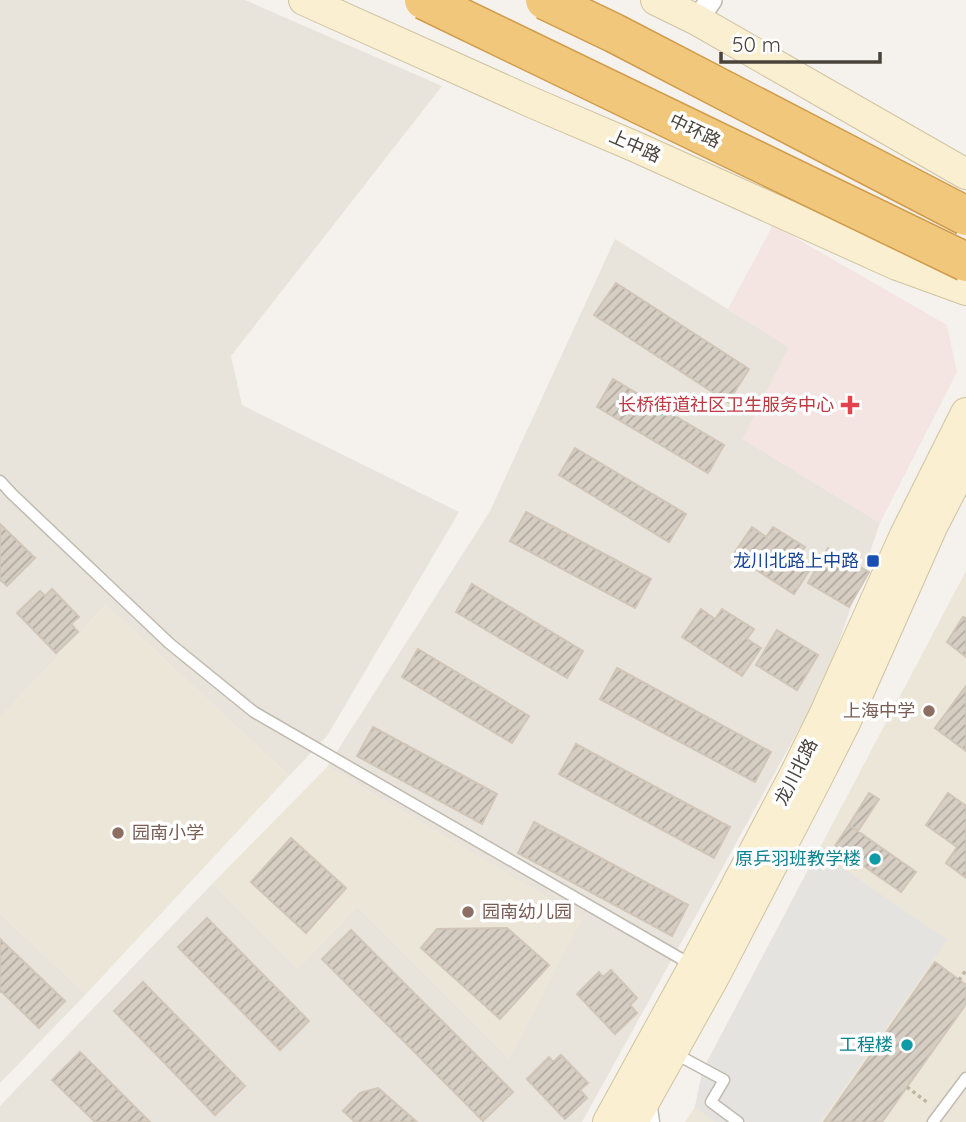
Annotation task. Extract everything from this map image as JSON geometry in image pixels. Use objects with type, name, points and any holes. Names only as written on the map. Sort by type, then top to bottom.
[{"type":"highway","name":"中环路","points":[[424,0],[966,262]]},
{"type":"highway","points":[[545,0],[614,33],[966,216]]},
{"type":"street","name":"上中路","points":[[304,0],[897,265],[966,290]]},
{"type":"street","points":[[656,0],[704,10],[966,174]]},
{"type":"street","name":"龙川北路","points":[[608,1122],[694,966],[825,713],[905,535],[966,413]]},
{"type":"street","name":"龙川北路","points":[[633,1122],[714,977],[821,772],[862,687],[932,527],[966,461]]},
{"type":"lane","points":[[0,481],[169,643],[254,712],[694,966]]},
{"type":"lane","points":[[672,1052],[724,1080],[711,1102],[738,1122]]},
{"type":"lane","points":[[937,1117],[966,1078]]},
{"type":"lane","points":[[649,1093],[654,1122]]},
{"type":"path","points":[[959,980],[966,970]]},
{"type":"path","points":[[907,1087],[937,1117]]},
{"type":"shaded area","points":[[0,0],[245,0],[442,86],[231,356],[242,405],[459,512],[327,736],[289,776],[106,605],[0,718]]},
{"type":"shaded area","name":"长桥街道社区卫生服务中心","points":[[773,225],[947,325],[957,372],[880,523],[743,439],[789,347],[728,309]]},
{"type":"shaded area","points":[[615,239],[789,347],[743,439],[880,523],[825,682],[582,1122],[0,1122],[0,1106],[213,883],[298,968],[357,906],[509,1058],[582,918],[327,767],[490,511]]},
{"type":"shaded area","name":"上海中学","points":[[966,571],[966,1122],[685,1122],[695,1107],[703,1069]]},
{"type":"shaded area","name":"园南小学","points":[[106,605],[289,776],[86,994],[0,913],[0,718]]},
{"type":"shaded area","name":"园南幼儿园","points":[[327,767],[583,918],[509,1058],[357,906],[298,968],[213,883]]},
{"type":"shaded area","points":[[818,851],[947,940],[820,1122],[715,1122],[695,1107],[702,1072]]},
{"type":"shaded area","points":[[0,913],[86,994],[0,1083]]},
{"type":"building","points":[[616,283],[749,369],[728,402],[594,315]]},
{"type":"building","points":[[613,379],[724,445],[708,473],[597,407]]},
{"type":"building","points":[[575,448],[686,514],[669,542],[559,475]]},
{"type":"building","points":[[526,512],[651,579],[635,608],[510,541]]},
{"type":"building","points":[[0,524],[35,558],[7,586],[0,580]]},
{"type":"building","points":[[752,527],[766,537],[773,527],[805,547],[798,557],[812,566],[794,594],[733,555]]},
{"type":"building","points":[[828,548],[869,572],[849,607],[808,583]]},
{"type":"building","points":[[472,584],[583,651],[567,678],[456,612]]},
{"type":"building","points":[[52,589],[79,617],[71,624],[78,632],[56,653],[17,613],[40,591],[45,596]]},
{"type":"building","points":[[701,609],[715,619],[722,609],[754,629],[747,639],[761,648],[742,676],[682,637]]},
{"type":"building","points":[[963,617],[966,618],[966,657],[947,642]]},
{"type":"building","points":[[777,630],[818,655],[797,690],[756,665]]},
{"type":"building","points":[[418,649],[529,716],[512,743],[402,677]]},
{"type":"building","points":[[617,668],[771,752],[755,782],[600,699]]},
{"type":"building","points":[[966,686],[966,751],[935,728]]},
{"type":"building","points":[[373,727],[497,794],[482,824],[357,756]]},
{"type":"building","points":[[576,744],[730,827],[714,858],[559,774]]},
{"type":"building","points":[[869,793],[879,799],[858,831],[849,825]]},
{"type":"building","points":[[948,793],[966,806],[966,878],[946,863],[957,847],[926,825]]},
{"type":"building","points":[[534,822],[688,905],[672,936],[518,853]]},
{"type":"building","name":"原乒羽班教学楼","points":[[849,825],[916,872],[901,892],[835,846]]},
{"type":"building","points":[[291,838],[346,888],[306,933],[251,882]]},
{"type":"building","points":[[207,918],[309,1021],[280,1050],[178,947]]},
{"type":"building","points":[[507,928],[549,965],[500,1019],[421,948],[437,929]]},
{"type":"building","points":[[351,930],[513,1092],[483,1121],[322,959]]},
{"type":"building","points":[[0,939],[65,1001],[39,1028],[0,992]]},
{"type":"building","name":"工程楼","points":[[935,962],[966,985],[966,1004],[882,1122],[824,1122]]},
{"type":"building","points":[[611,970],[637,998],[630,1005],[637,1013],[615,1034],[577,994],[599,972],[603,977]]},
{"type":"building","points":[[143,982],[245,1086],[215,1115],[114,1011]]},
{"type":"building","points":[[80,1052],[150,1122],[95,1122],[52,1080]]},
{"type":"building","points":[[561,1055],[588,1083],[580,1090],[587,1098],[565,1119],[527,1079],[549,1057],[553,1062]]},
{"type":"building","points":[[378,1088],[417,1122],[355,1122],[343,1111],[360,1093]]},
{"type":"place","name":"长桥街道社区卫生服务中心","points":[[850,405]]},
{"type":"place","name":"龙川北路上中路","points":[[873,561]]},
{"type":"place","name":"上海中学","points":[[929,711]]},
{"type":"place","name":"园南小学","points":[[118,833]]},
{"type":"place","name":"原乒羽班教学楼","points":[[875,859]]},
{"type":"place","name":"园南幼儿园","points":[[468,912]]},
{"type":"place","name":"工程楼","points":[[907,1045]]}]
